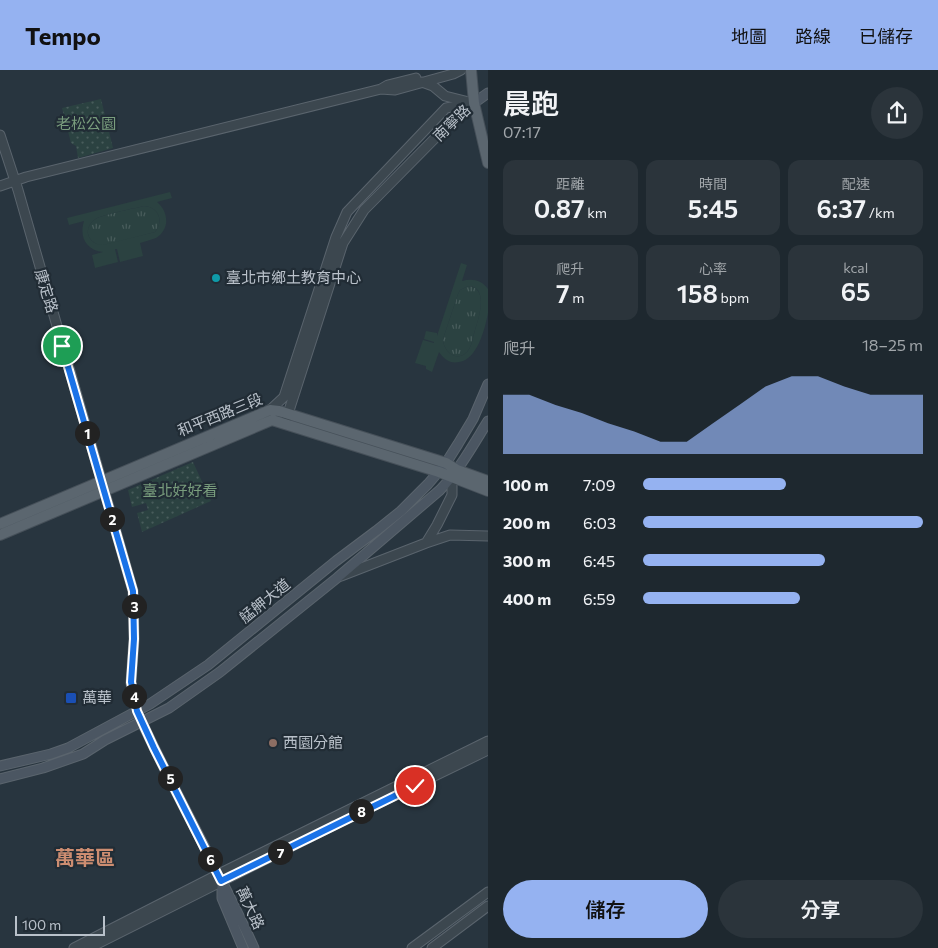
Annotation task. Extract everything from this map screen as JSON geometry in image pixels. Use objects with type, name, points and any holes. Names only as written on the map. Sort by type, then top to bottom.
[{"type":"main road","points":[[471,70],[474,103],[488,163]]},
{"type":"main road","points":[[474,103],[488,93]]},
{"type":"main road","name":"艋舺大道","points":[[0,766],[60,751],[137,711],[180,685],[262,622],[401,511],[439,472],[473,419],[488,384]]},
{"type":"main road","name":"和平西路三段","points":[[0,535],[270,410],[286,418],[439,472],[454,474]]},
{"type":"main road","name":"和平西路三段","points":[[0,524],[102,487],[268,421],[286,418],[446,463],[454,474]]},
{"type":"main road","name":"艋舺大道","points":[[0,779],[43,768],[83,754],[105,740],[169,708],[220,672],[337,578],[440,490],[454,474],[488,421]]},
{"type":"main road","points":[[454,474],[488,481]]},
{"type":"main road","points":[[454,474],[488,491]]},
{"type":"main road","name":"萬大路","points":[[137,711],[254,948]]},
{"type":"main road","name":"萬大路","points":[[220,878],[222,898],[243,948]]},
{"type":"street","points":[[0,186],[14,180],[381,89],[388,85],[446,70]]},
{"type":"street","points":[[381,89],[395,90],[461,70]]},
{"type":"street","points":[[422,82],[433,86],[445,96],[474,103]]},
{"type":"street","name":"南寧路","points":[[270,410],[284,397],[336,237],[347,212],[446,108],[474,103]]},
{"type":"street","name":"南寧路","points":[[286,418],[343,243],[356,220],[450,123],[474,103]]},
{"type":"street","name":"康定路","points":[[0,135],[79,402],[133,596],[131,682],[137,711]]},
{"type":"street","points":[[268,421],[270,410]]},
{"type":"street","points":[[426,542],[437,525],[452,494],[454,474]]},
{"type":"street","points":[[337,578],[426,542],[450,535],[488,536]]},
{"type":"street","points":[[89,948],[220,878],[488,741]]},
{"type":"street","points":[[74,948],[488,750]]},
{"type":"street","points":[[412,948],[488,892]]},
{"type":"street","points":[[432,948],[488,906]]},
{"type":"green space","name":"老松公園","points":[[101,99],[113,148],[78,158],[76,146],[71,143],[62,108]]},
{"type":"green space","points":[[170,192],[172,198],[157,202],[166,215],[166,225],[161,234],[156,238],[140,243],[143,256],[120,262],[117,249],[115,249],[118,262],[95,268],[92,255],[103,252],[92,249],[85,242],[82,232],[84,221],[69,225],[67,218]],"holes":[[[144,206],[156,212],[159,219],[158,228],[155,232],[103,245],[90,239],[89,226],[98,218]]]},
{"type":"green space","points":[[144,206],[153,209],[158,215],[159,223],[155,232],[103,246],[96,244],[90,239],[88,230],[94,220]]},
{"type":"green space","points":[[461,263],[467,265],[462,281],[477,280],[488,289],[488,313],[479,343],[471,356],[459,362],[448,360],[439,352],[432,372],[426,369],[426,366],[415,363],[423,340],[434,343],[424,339],[426,331],[437,333],[437,336]],"holes":[[[468,286],[474,287],[480,296],[479,317],[467,352],[463,355],[455,356],[445,348],[443,339],[460,290]]]},
{"type":"green space","points":[[468,286],[478,291],[480,296],[479,317],[469,350],[463,355],[455,356],[445,348],[443,339],[458,294],[460,290]]},
{"type":"green space","name":"臺北好好看","points":[[193,462],[211,501],[142,532],[137,513],[148,510],[146,503],[132,507],[128,490]]},
{"type":"place","name":"臺北市鄉土教育中心","points":[[216,278]]},
{"type":"place","name":"萬華","points":[[71,698]]},
{"type":"place","name":"西園分館","points":[[273,743]]},
{"type":"district","name":"萬華區","points":[[85,858]]},
{"type":"route","points":[[62,346],[133,591],[134,639],[131,682],[137,711],[221,881],[415,786]]}]
